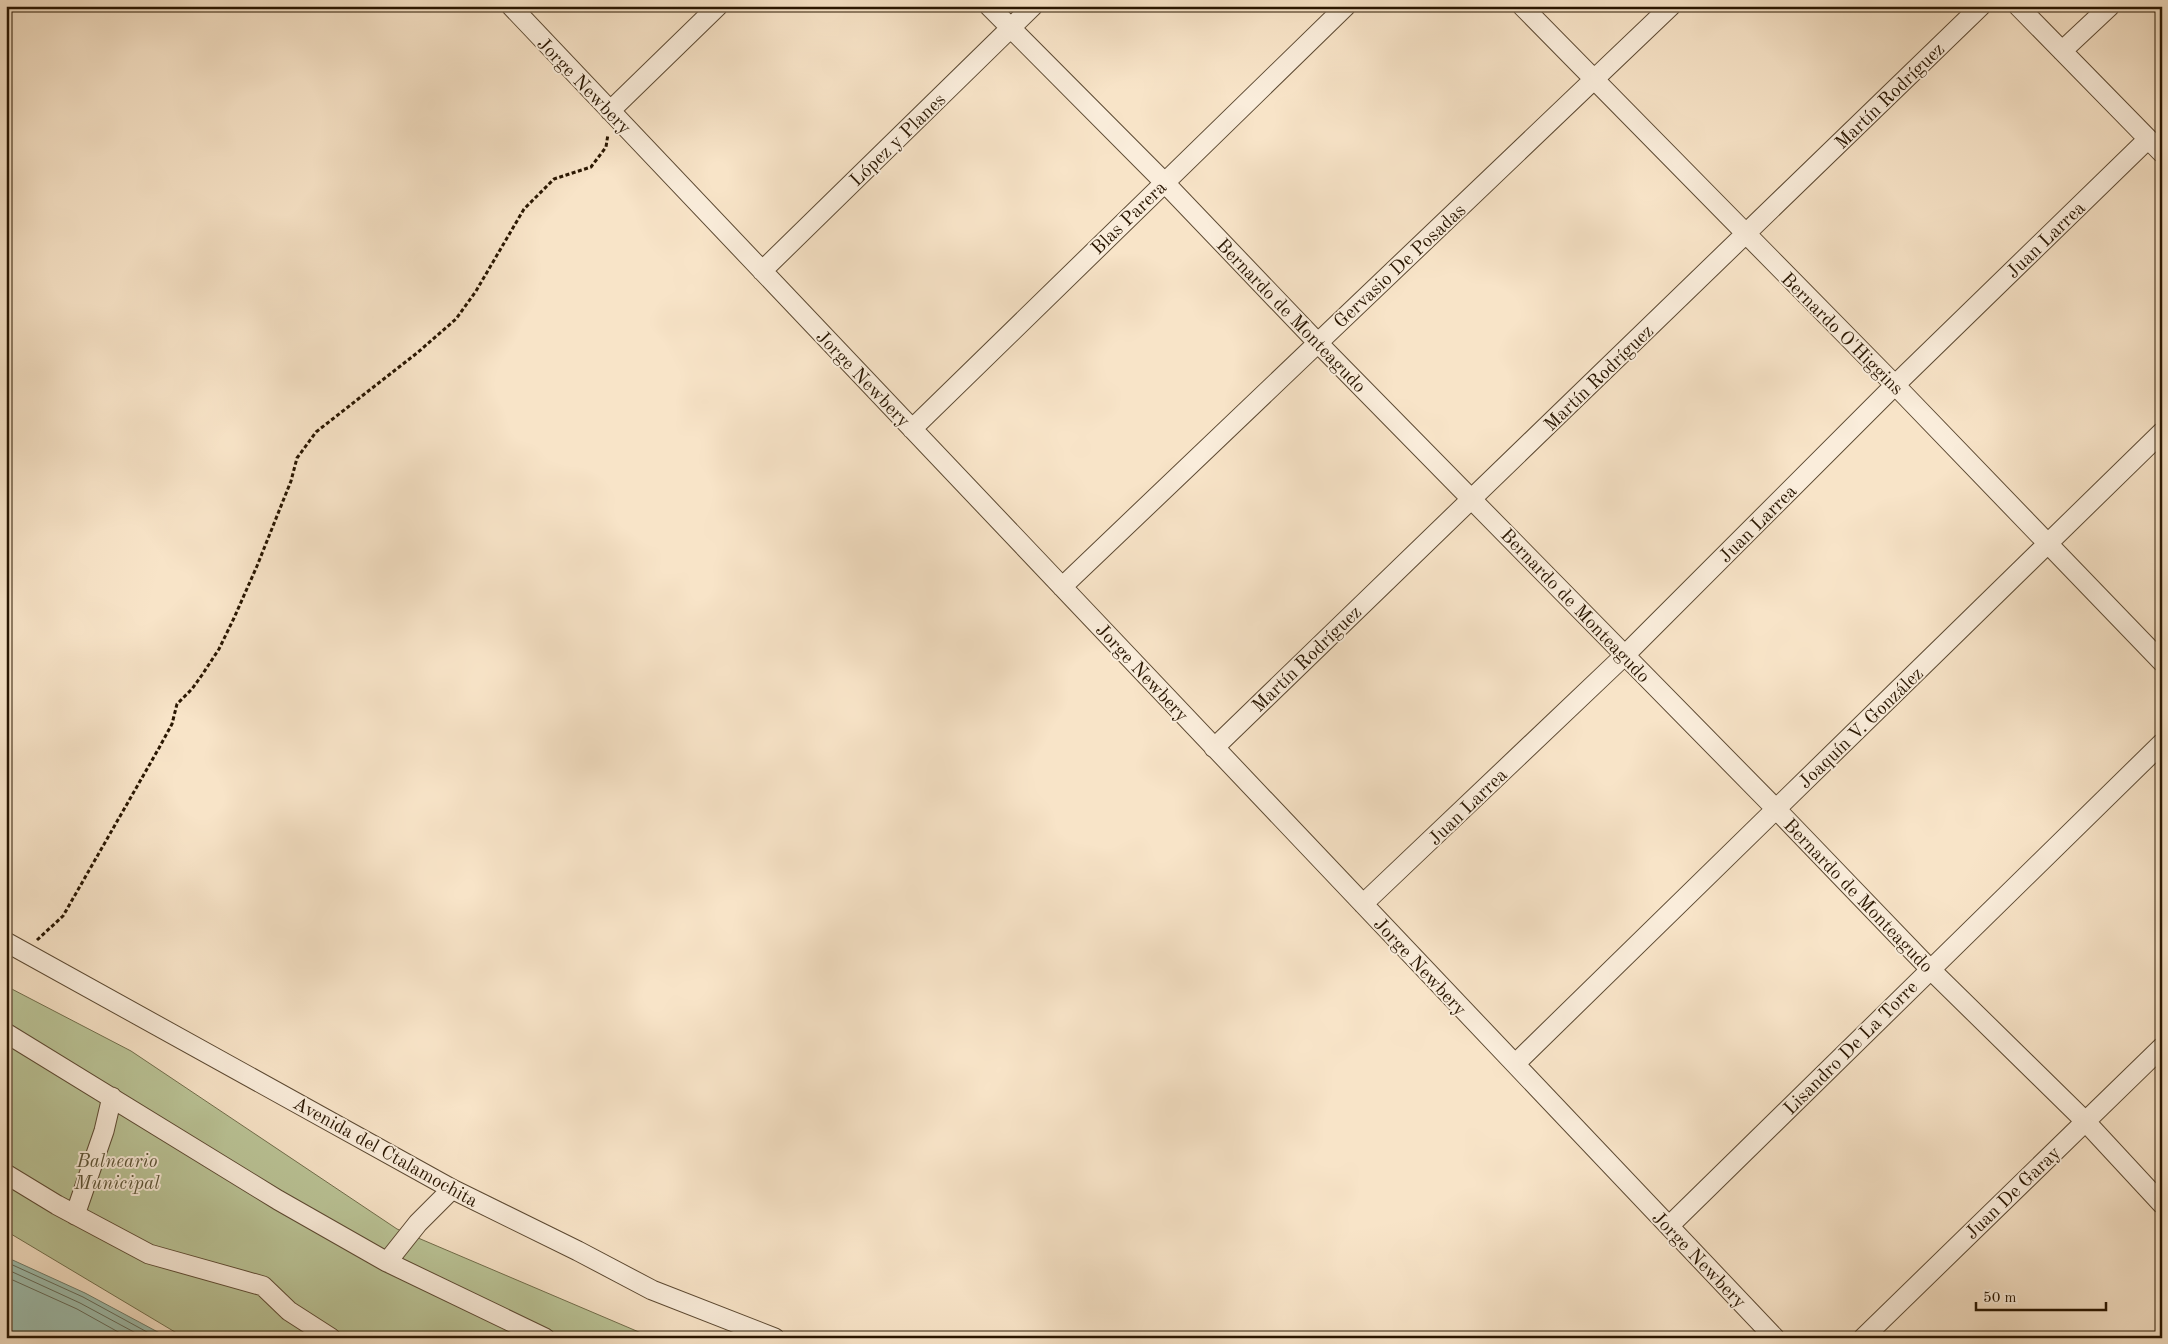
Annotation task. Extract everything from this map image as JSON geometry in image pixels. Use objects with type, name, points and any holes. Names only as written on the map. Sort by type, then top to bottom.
[{"type":"street","name":"Jorge Newbery","points":[[510,6],[1775,1338]]},
{"type":"street","points":[[610,111],[718,6]]},
{"type":"street","name":"Bernardo de Monteagudo","points":[[990,6],[1164,182],[1317,342],[1776,809],[1930,969],[2085,1122],[2162,1204]]},
{"type":"street","name":"López y Planes","points":[[762,271],[1033,6]]},
{"type":"street","name":"Blas Parera","points":[[912,429],[1346,6]]},
{"type":"street","name":"Bernardo O'Higgins","points":[[1522,6],[1745,235],[1895,385],[2162,662]]},
{"type":"street","name":"Gervasio De Posadas","points":[[1062,587],[1671,6]]},
{"type":"street","name":"Martín Rodríguez","points":[[1214,748],[1982,6]]},
{"type":"street","points":[[2018,6],[2162,153]]},
{"type":"street","points":[[2062,51],[2110,6]]},
{"type":"street","name":"Juan Larrea","points":[[1363,904],[1624,654],[1895,385],[2148,139]]},
{"type":"street","name":"Joaquín V. González","points":[[1515,1064],[2162,432]]},
{"type":"street","name":"Lisandro De La Torre","points":[[1668,1226],[2162,743]]},
{"type":"street","name":"Avenida del Ctalamochita","points":[[6,942],[452,1189],[652,1290],[775,1338]]},
{"type":"street","points":[[6,1033],[278,1200],[387,1262],[545,1338]]},
{"type":"street","name":"Juan De Garay","points":[[1863,1338],[2162,1047]]},
{"type":"street","points":[[75,1215],[104,1131],[112,1097]]},
{"type":"street","points":[[6,1174],[75,1215],[149,1254],[263,1286],[289,1311],[331,1338]]},
{"type":"street","points":[[387,1262],[418,1223],[452,1189]]},
{"type":"path","points":[[24,952],[63,916],[172,724],[177,704],[192,690],[219,649],[257,566],[291,481],[297,458],[316,432],[417,353],[456,319],[476,291],[524,208],[554,179],[591,167],[606,146],[610,111]]},
{"type":"green space","name":"Balneario Municipal","points":[[6,986],[131,1051],[397,1229],[653,1338],[185,1338],[6,1231]]},
{"type":"water","points":[[6,1257],[85,1293],[169,1338],[6,1338]]}]
